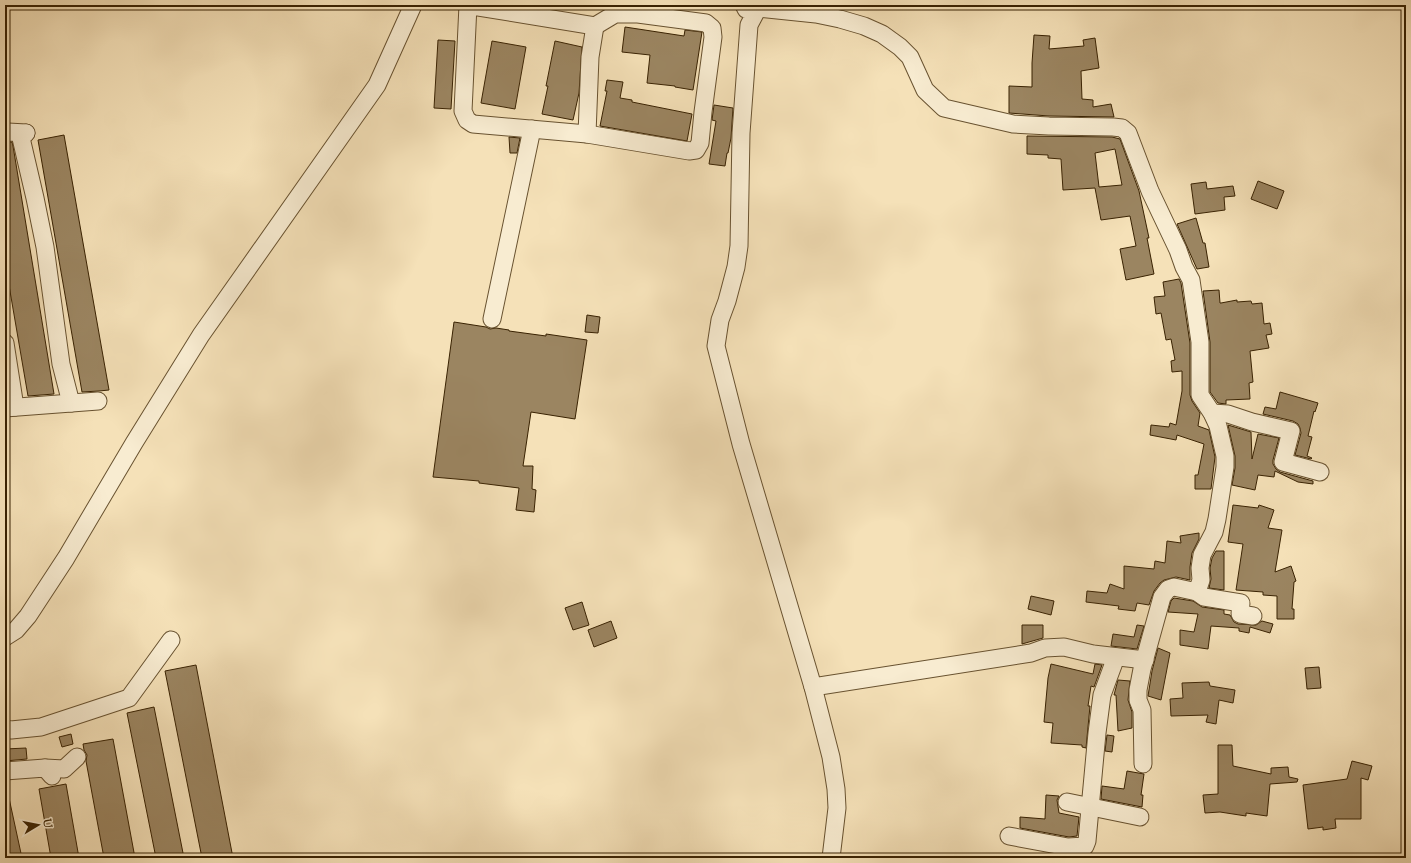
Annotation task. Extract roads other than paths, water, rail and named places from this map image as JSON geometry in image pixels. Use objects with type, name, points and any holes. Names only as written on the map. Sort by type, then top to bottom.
[{"type":"street","points":[[5,637],[16,630],[28,616],[66,558],[134,443],[201,335],[377,85],[413,5]]},
{"type":"street","points":[[467,5],[595,26],[615,14],[638,14],[706,23],[712,28],[713,37],[700,143],[696,150],[689,151],[587,134],[473,124],[467,120],[462,111],[467,5]]},
{"type":"street","points":[[831,858],[837,808],[836,789],[831,757],[813,687],[742,444],[716,346],[720,320],[727,301],[736,267],[739,246],[741,133],[751,7],[840,18],[882,34],[910,57],[925,90],[944,108],[1014,124],[1122,128],[1128,134],[1150,191],[1191,280],[1200,342],[1200,395],[1212,413],[1222,440],[1225,456],[1225,467],[1218,519],[1214,532],[1202,555],[1200,568],[1201,580],[1197,592]]},
{"type":"street","points":[[587,134],[590,57],[595,26]]},
{"type":"street","points":[[492,319],[532,129]]},
{"type":"street","points":[[5,133],[26,133],[21,138],[45,247],[61,364],[71,403]]},
{"type":"street","points":[[5,343],[10,407],[98,401]]},
{"type":"street","points":[[1212,413],[1228,414],[1252,422],[1291,431],[1283,462],[1320,472]]},
{"type":"street","points":[[1143,764],[1142,710],[1138,700],[1138,690],[1162,597],[1168,589],[1174,587],[1197,592],[1204,597],[1241,603],[1240,614],[1252,616]]},
{"type":"street","points":[[5,729],[11,730],[41,726],[129,698],[171,640]]},
{"type":"street","points":[[813,687],[1032,653],[1045,648],[1056,647],[1064,647],[1093,654],[1145,660]]},
{"type":"street","points":[[1010,836],[1068,847],[1085,846],[1087,841],[1102,695],[1116,657]]},
{"type":"street","points":[[5,771],[48,772],[64,769],[77,757]]},
{"type":"street","points":[[1067,802],[1140,817]]}]
